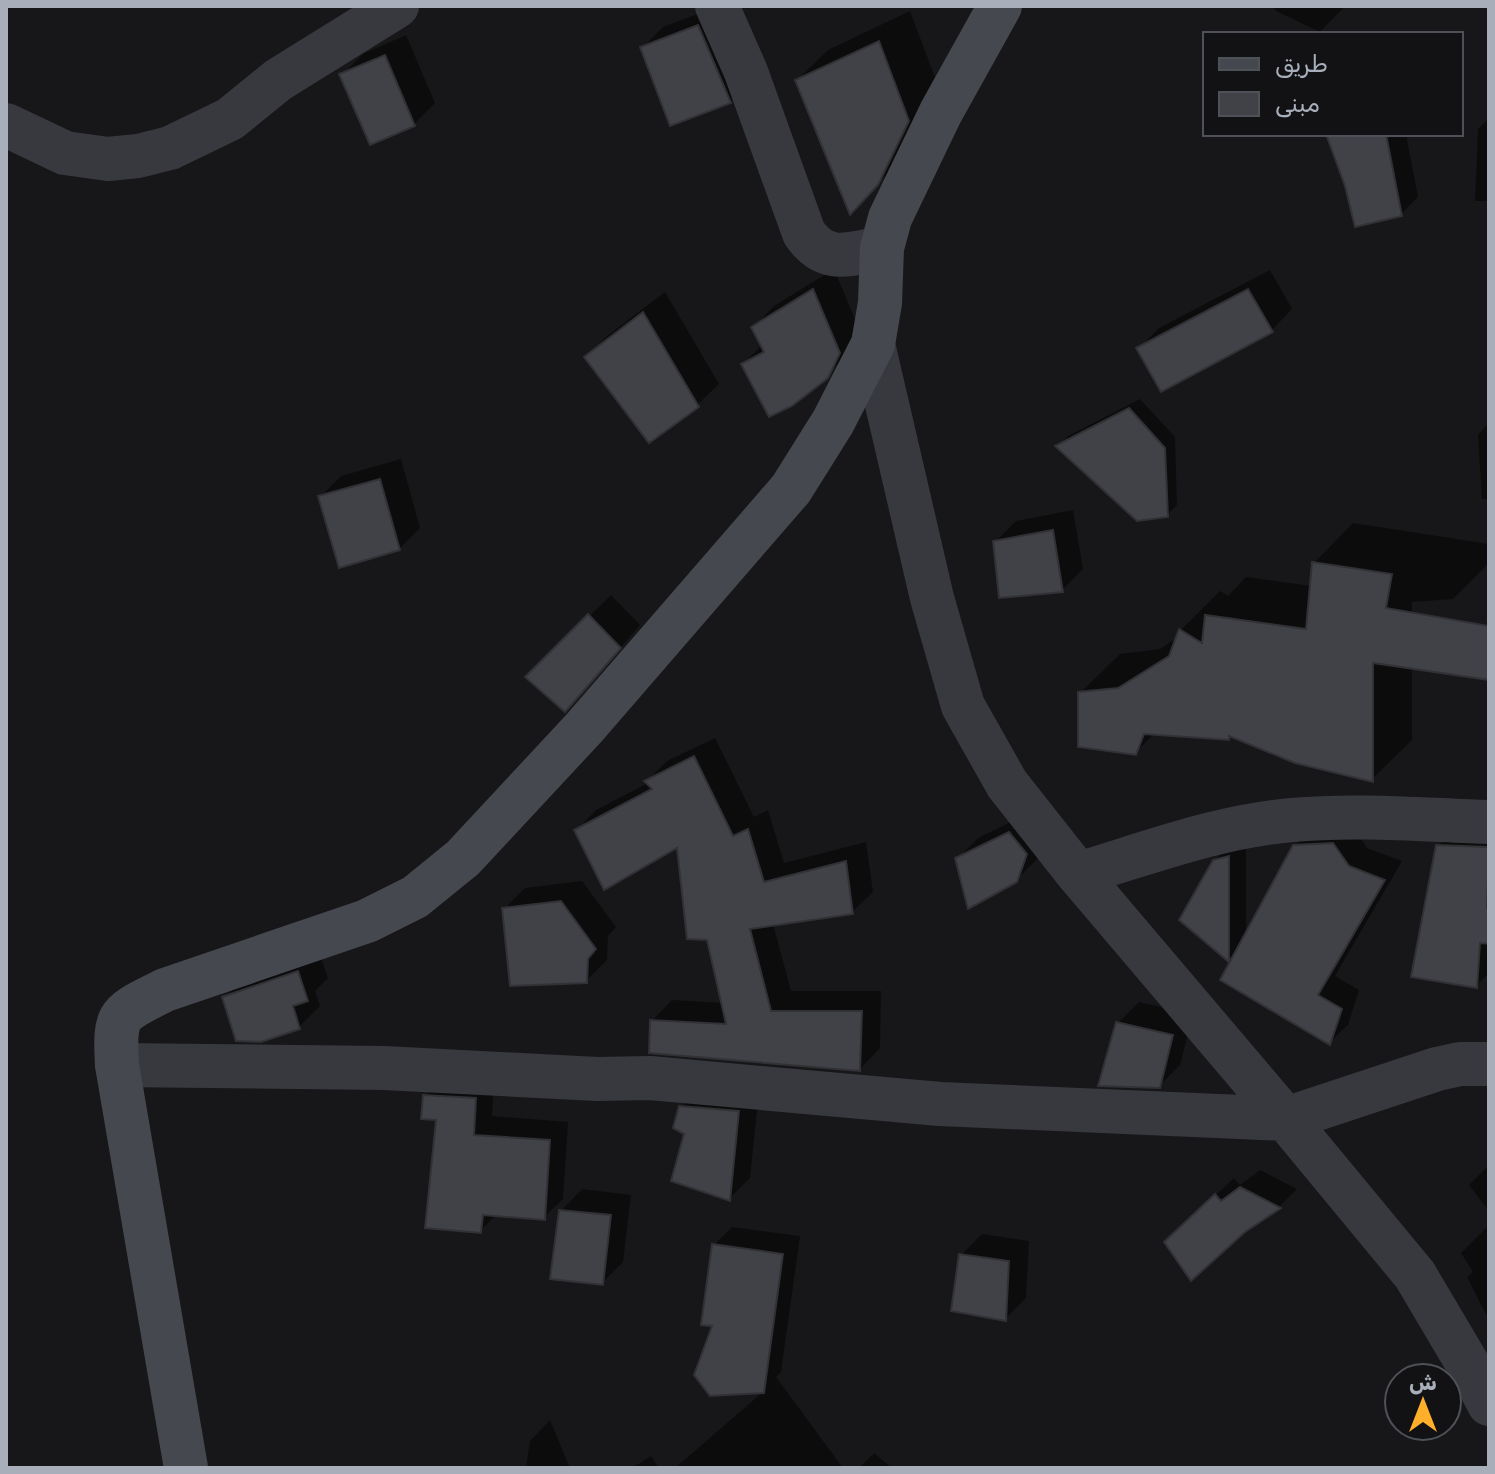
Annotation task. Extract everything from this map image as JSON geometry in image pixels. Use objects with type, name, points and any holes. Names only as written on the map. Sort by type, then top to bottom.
[{"type":"street","points":[[6,125],[65,153],[108,159],[170,148],[230,119],[278,80],[397,6]]},
{"type":"street","points":[[717,6],[746,72],[809,240],[814,247],[833,254],[845,255],[882,248]]},
{"type":"street","points":[[186,1468],[117,1065],[115,1034],[121,1015],[165,990],[367,921],[415,897],[463,858],[584,728],[791,489],[833,422],[873,344],[880,303],[882,248],[890,218],[941,112],[1000,6]]},
{"type":"street","points":[[873,344],[932,598],[963,706],[1007,784],[1078,874],[1415,1275],[1489,1404]]},
{"type":"street","points":[[1078,874],[1236,828],[1292,820],[1348,817],[1489,822]]},
{"type":"street","points":[[117,1065],[384,1068],[597,1079],[650,1078],[940,1104],[1286,1119],[1437,1069],[1460,1064],[1489,1064]]},
{"type":"building","points":[[698,25],[731,103],[670,126],[640,47]]},
{"type":"building","points":[[879,41],[909,121],[878,185],[850,215],[795,80]]},
{"type":"building","points":[[385,55],[415,126],[370,145],[339,74]]},
{"type":"building","points":[[1327,136],[1386,136],[1402,216],[1355,227],[1345,186]]},
{"type":"building","points":[[813,289],[840,353],[828,378],[792,406],[769,417],[741,364],[764,352],[751,327]]},
{"type":"building","points":[[1248,289],[1273,332],[1161,392],[1136,348]]},
{"type":"building","points":[[643,312],[699,407],[649,443],[584,357]]},
{"type":"building","points":[[1129,408],[1165,448],[1168,517],[1137,521],[1055,446]]},
{"type":"building","points":[[380,479],[400,550],[339,568],[318,496]]},
{"type":"building","points":[[1053,530],[1063,592],[999,598],[993,541]]},
{"type":"building","points":[[1312,562],[1392,574],[1386,608],[1489,626],[1489,680],[1373,663],[1373,782],[1295,763],[1229,736],[1229,740],[1144,734],[1136,755],[1078,747],[1078,692],[1118,688],[1169,656],[1179,629],[1202,643],[1205,615],[1306,629]]},
{"type":"building","points":[[588,614],[621,648],[565,712],[525,677]]},
{"type":"building","points":[[694,756],[733,836],[748,829],[764,882],[846,861],[853,914],[750,929],[771,1011],[862,1011],[860,1071],[649,1053],[650,1020],[726,1024],[707,940],[687,939],[677,848],[604,890],[574,830],[652,789],[644,781]]},
{"type":"building","points":[[1009,832],[1027,854],[1017,882],[968,909],[955,858]]},
{"type":"building","points":[[1333,843],[1349,866],[1385,880],[1318,995],[1342,1009],[1330,1045],[1220,980],[1293,845]]},
{"type":"building","points":[[1436,845],[1489,847],[1489,944],[1480,943],[1477,988],[1411,977]]},
{"type":"building","points":[[1229,856],[1229,962],[1179,920],[1213,860]]},
{"type":"building","points":[[561,901],[596,949],[588,959],[587,983],[510,986],[502,908]]},
{"type":"building","points":[[298,971],[308,1001],[293,1006],[300,1029],[261,1042],[236,1041],[222,997]]},
{"type":"building","points":[[1116,1022],[1173,1035],[1160,1088],[1098,1086]]},
{"type":"building","points":[[423,1095],[476,1098],[474,1135],[550,1140],[545,1220],[483,1215],[481,1233],[425,1228],[436,1120],[421,1119]]},
{"type":"building","points":[[679,1106],[739,1111],[730,1201],[671,1181],[684,1134],[673,1128]]},
{"type":"building","points":[[1240,1187],[1281,1208],[1245,1232],[1191,1281],[1164,1242],[1215,1194],[1221,1201]]},
{"type":"building","points":[[559,1210],[611,1215],[603,1285],[550,1279]]},
{"type":"building","points":[[712,1244],[783,1254],[764,1393],[710,1396],[694,1375],[712,1326],[701,1325]]},
{"type":"building","points":[[959,1254],[1009,1261],[1006,1321],[951,1311]]}]
